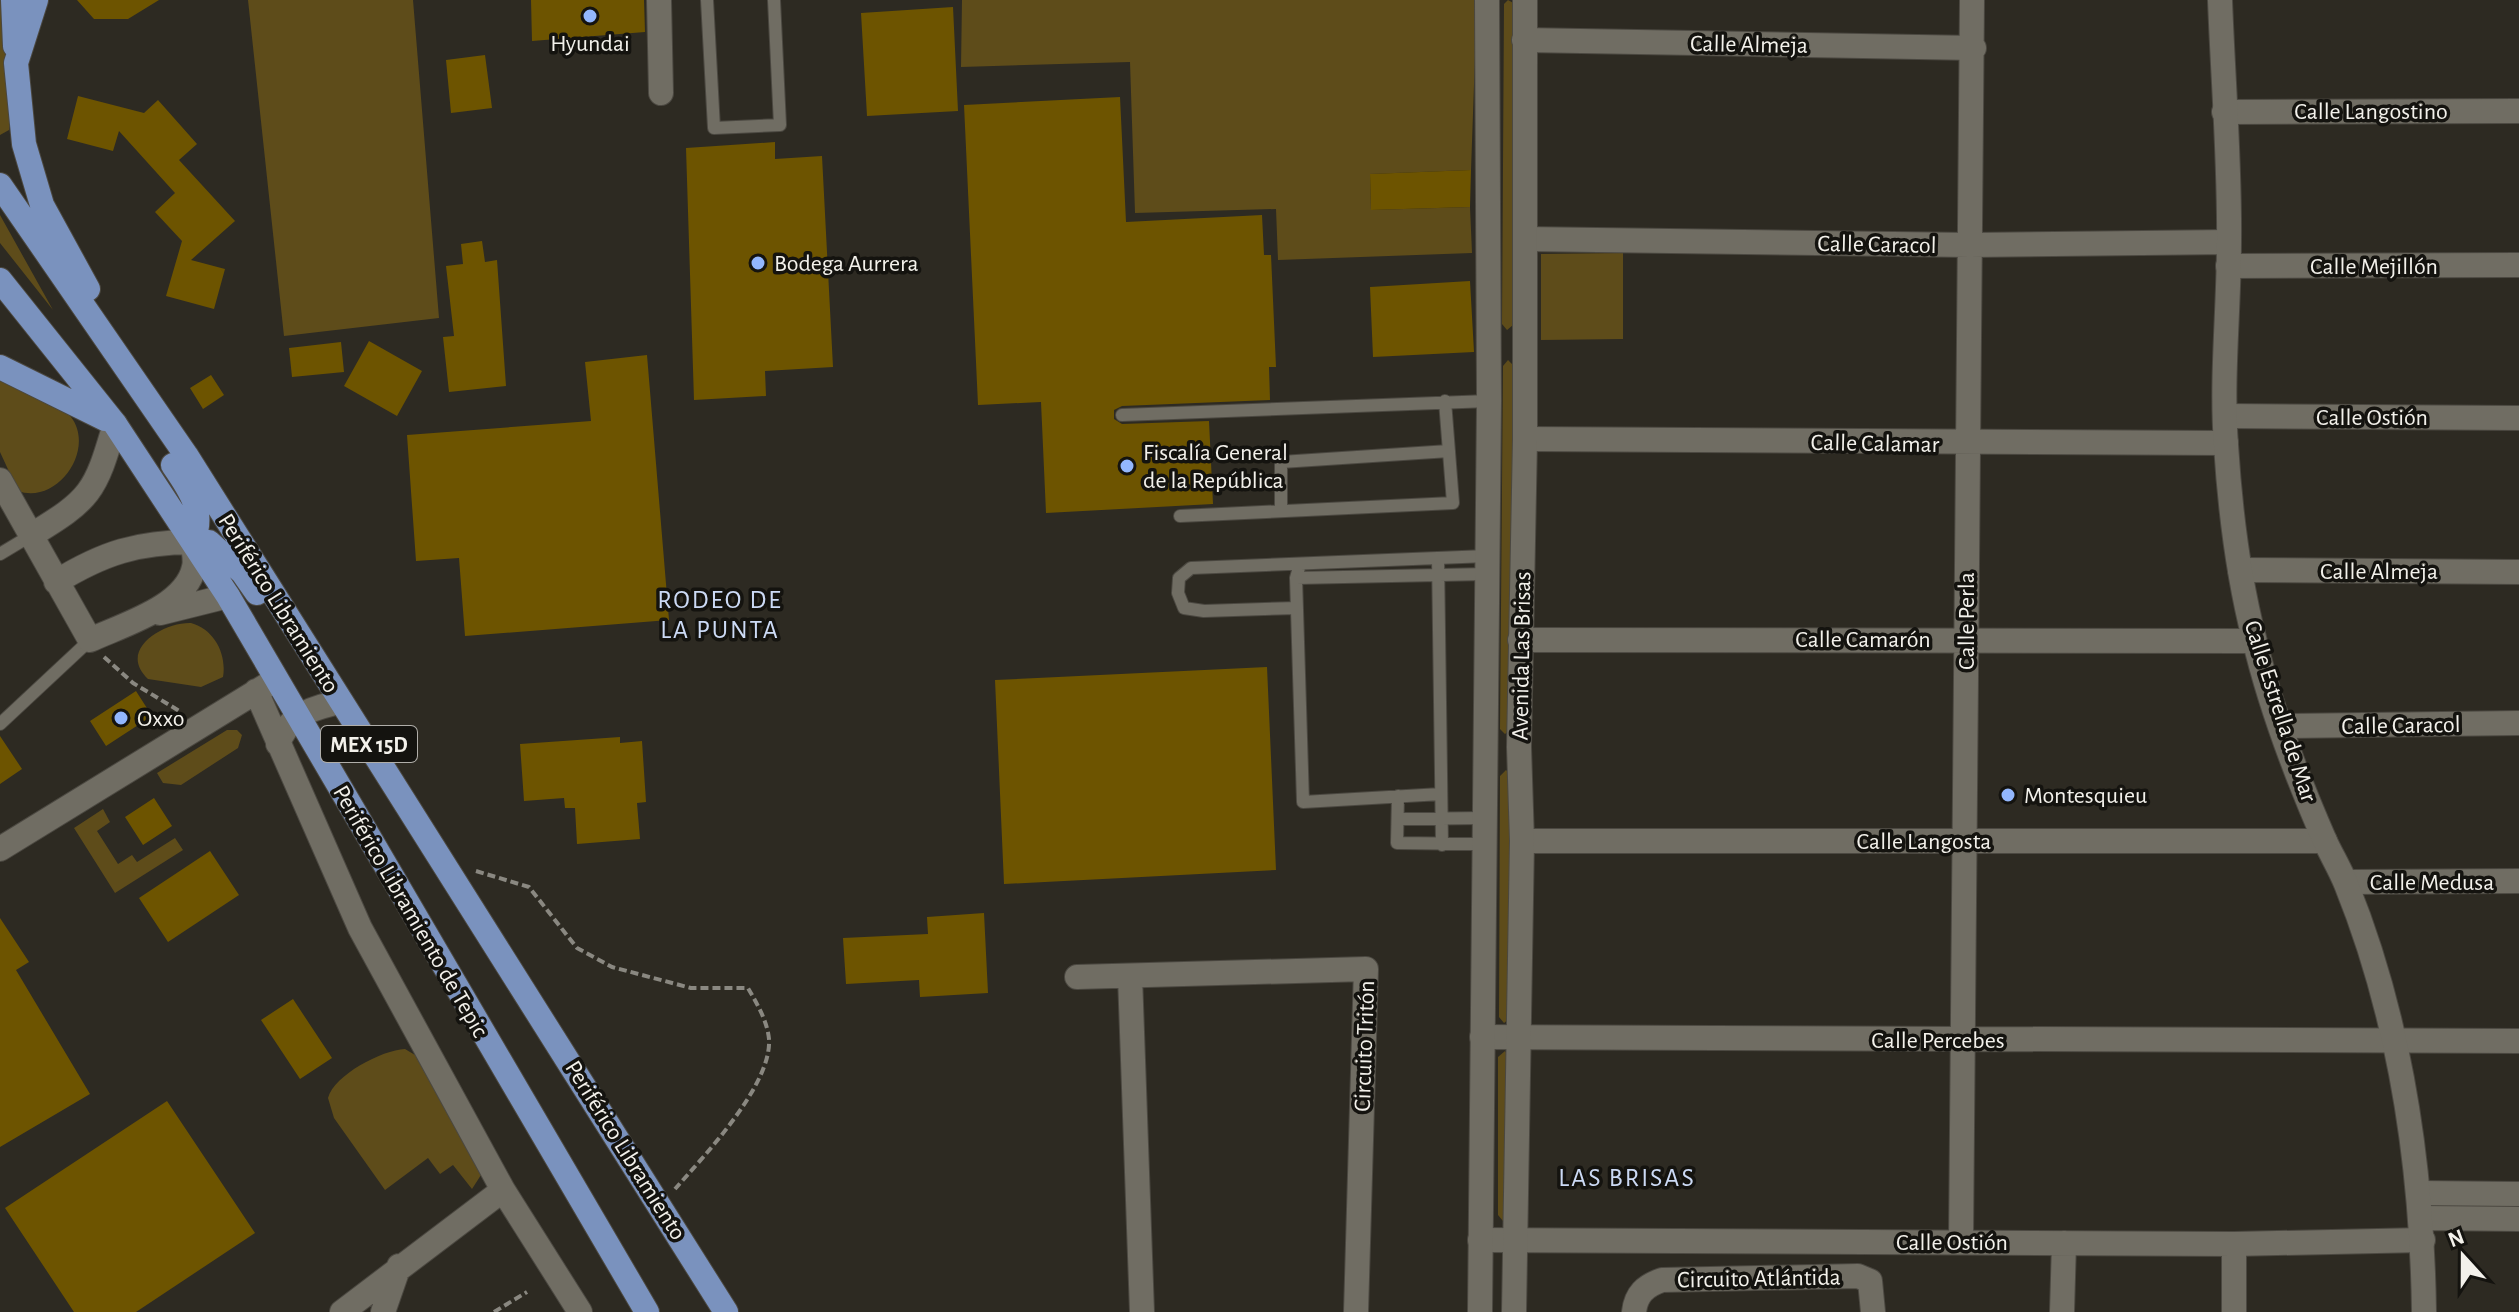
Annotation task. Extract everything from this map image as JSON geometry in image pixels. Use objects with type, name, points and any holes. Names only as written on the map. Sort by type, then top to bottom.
[{"type":"highway","points":[[13,0],[24,144],[42,205],[125,356],[180,446]]},
{"type":"highway","points":[[16,63],[36,0]]},
{"type":"highway","name":"Periférico Libramiento","points":[[0,185],[180,446],[489,931],[726,1312]]},
{"type":"highway","name":"Periférico Libramiento de Tepic","points":[[0,280],[115,424],[228,596],[266,686],[297,716],[647,1312]]},
{"type":"highway","points":[[76,296],[90,345],[187,486],[200,523],[193,542],[209,542],[243,573],[425,849],[489,931]]},
{"type":"highway","points":[[0,367],[115,424]]},
{"type":"street","points":[[659,0],[661,93]]},
{"type":"street","name":"Avenida Las Brisas","points":[[1480,1312],[1489,401],[1487,0]]},
{"type":"street","name":"Avenida Las Brisas","points":[[1514,1312],[1522,841],[1519,747],[1525,439],[1525,0]]},
{"type":"street","name":"Calle Perla","points":[[1961,1242],[1967,841],[1966,444],[1974,48],[1972,0]]},
{"type":"street","name":"Calle Estrella de Mar","points":[[2220,0],[2229,254],[2226,443],[2240,570],[2254,641],[2325,841],[2346,882],[2374,967],[2393,1041],[2412,1119],[2420,1193],[2424,1312]]},
{"type":"street","name":"Calle Almeja","points":[[1524,40],[1974,48]]},
{"type":"street","name":"Calle Langostino","points":[[2224,112],[2519,111]]},
{"type":"street","name":"Calle Caracol","points":[[1525,239],[1970,245],[2229,254]]},
{"type":"street","name":"Calle Mejillón","points":[[2229,254],[2519,265]]},
{"type":"street","name":"Calle Ostión","points":[[2226,416],[2519,418]]},
{"type":"street","points":[[30,536],[87,498],[98,480],[115,424]]},
{"type":"street","name":"Calle Calamar","points":[[1525,439],[1966,444],[2226,443]]},
{"type":"street","points":[[0,480],[30,536],[56,582],[90,640],[167,602],[183,589],[194,567],[193,542],[154,542],[112,552],[56,582]]},
{"type":"street","name":"Calle Almeja","points":[[2240,570],[2519,572]]},
{"type":"street","points":[[127,622],[228,596]]},
{"type":"street","name":"Calle Camarón","points":[[1520,640],[2254,641]]},
{"type":"street","points":[[0,849],[266,686],[278,744],[360,928],[503,1190],[580,1312]]},
{"type":"street","points":[[278,744],[283,730],[297,716],[331,704]]},
{"type":"street","name":"Calle Caracol","points":[[2282,726],[2519,723]]},
{"type":"street","points":[[1485,746],[1519,747]]},
{"type":"street","name":"Calle Langosta","points":[[1522,841],[2325,841]]},
{"type":"street","name":"Calle Medusa","points":[[2346,882],[2519,881]]},
{"type":"street","name":"Circuito Tritón","points":[[1077,977],[1366,969],[1356,1312]]},
{"type":"street","points":[[1130,976],[1142,1312]]},
{"type":"street","name":"Calle Percebes","points":[[1482,1037],[2519,1041]]},
{"type":"street","points":[[342,1312],[503,1190]]},
{"type":"street","points":[[2420,1193],[2519,1194]]},
{"type":"street","name":"Calle Ostión","points":[[1480,1240],[2234,1244],[2519,1219]]},
{"type":"street","points":[[2062,1312],[2064,1243]]},
{"type":"street","points":[[2234,1244],[2234,1312]]},
{"type":"street","points":[[383,1312],[399,1266]]},
{"type":"street","name":"Circuito Atlántida","points":[[1634,1312],[1638,1296],[1648,1285],[1662,1280],[1858,1276],[1870,1281],[1873,1312]]},
{"type":"lane","points":[[707,0],[714,128],[780,125],[774,0]]},
{"type":"lane","points":[[1180,516],[1453,503],[1445,401]]},
{"type":"lane","points":[[1122,415],[1489,401]]},
{"type":"lane","points":[[1281,511],[1281,462],[1449,451]]},
{"type":"lane","points":[[0,554],[30,536]]},
{"type":"lane","points":[[1297,608],[1204,611],[1184,608],[1178,593],[1179,578],[1191,568],[1391,559],[1438,558],[1487,565]]},
{"type":"lane","points":[[1438,558],[1442,845]]},
{"type":"lane","points":[[1391,559],[1392,575]]},
{"type":"lane","points":[[1343,562],[1343,578]]},
{"type":"lane","points":[[1300,564],[1296,578],[1303,802],[1441,794]]},
{"type":"lane","points":[[1296,578],[1438,576],[1487,565]]},
{"type":"lane","points":[[0,724],[5,711],[90,640]]},
{"type":"lane","points":[[1398,796],[1397,843],[1484,844]]},
{"type":"lane","points":[[1398,819],[1484,818]]},
{"type":"path","points":[[90,640],[133,683],[173,709],[205,723]]},
{"type":"path","points":[[447,866],[491,874],[529,887],[577,948],[612,967],[691,988],[748,988],[761,1011],[769,1041],[756,1085],[734,1121],[660,1205]]},
{"type":"path","points":[[494,1312],[527,1292]]},
{"type":"shaded area","points":[[0,0],[7,0],[12,32],[9,130],[0,135]]},
{"type":"shaded area","points":[[248,0],[413,0],[439,318],[284,336]]},
{"type":"shaded area","points":[[962,0],[1477,0],[1471,170],[1370,174],[1371,210],[1470,207],[1472,253],[1278,260],[1276,209],[1135,213],[1130,62],[961,67]]},
{"type":"shaded area","points":[[1508,0],[1515,4],[1513,325],[1507,330],[1502,324],[1504,4]]},
{"type":"shaded area","points":[[0,215],[53,310],[0,243]]},
{"type":"shaded area","points":[[1623,253],[1623,339],[1541,340],[1541,254]]},
{"type":"shaded area","points":[[1508,360],[1514,366],[1511,729],[1505,734],[1500,729],[1503,366]]},
{"type":"shaded area","points":[[0,380],[66,412],[78,430],[76,459],[68,472],[46,490],[32,493],[18,491],[0,452]]},
{"type":"shaded area","points":[[191,623],[206,631],[217,644],[223,660],[223,677],[201,687],[148,679],[140,668],[138,658],[147,640],[168,627]]},
{"type":"shaded area","points":[[227,730],[237,730],[242,735],[238,748],[181,785],[163,783],[157,773]]},
{"type":"shaded area","points":[[1506,770],[1512,776],[1510,1018],[1504,1023],[1499,1017],[1500,776]]},
{"type":"shaded area","points":[[103,809],[110,822],[97,831],[118,864],[132,855],[137,862],[175,838],[183,850],[115,893],[74,828]]},
{"type":"shaded area","points":[[405,1049],[420,1058],[481,1175],[472,1189],[453,1165],[440,1174],[428,1158],[385,1190],[334,1118],[328,1098],[339,1081],[372,1059]]},
{"type":"shaded area","points":[[1505,1051],[1509,1058],[1508,1217],[1503,1221],[1498,1215],[1498,1057]]},
{"type":"building","points":[[77,0],[159,0],[128,19],[94,19]]},
{"type":"building","name":"Hyundai","points":[[531,0],[644,0],[645,32],[532,41]]},
{"type":"building","points":[[953,7],[958,111],[867,116],[861,13]]},
{"type":"building","points":[[485,55],[492,108],[451,113],[446,60]]},
{"type":"building","points":[[78,96],[144,113],[158,100],[197,144],[179,160],[235,221],[191,260],[225,269],[214,309],[166,296],[182,241],[155,212],[175,193],[119,131],[113,151],[67,139]]},
{"type":"building","points":[[1120,97],[1126,222],[1262,215],[1264,255],[1271,255],[1276,367],[1269,367],[1270,400],[1122,406],[1114,410],[1114,419],[1122,424],[1209,421],[1213,504],[1046,513],[1041,402],[978,405],[964,105]]},
{"type":"building","name":"Bodega Aurrera","points":[[775,142],[775,159],[822,156],[833,367],[765,371],[766,396],[694,400],[686,148]]},
{"type":"building","points":[[1471,170],[1470,207],[1371,210],[1370,174]]},
{"type":"building","points":[[482,241],[485,262],[497,260],[506,386],[449,392],[443,337],[454,336],[446,266],[463,264],[461,244]]},
{"type":"building","points":[[1470,281],[1474,352],[1373,357],[1370,287]]},
{"type":"building","points":[[369,341],[422,371],[397,416],[344,386]]},
{"type":"building","points":[[341,342],[344,372],[292,377],[289,348]]},
{"type":"building","points":[[647,355],[669,620],[465,636],[459,558],[416,561],[407,435],[591,421],[585,362]]},
{"type":"building","points":[[211,375],[224,395],[203,409],[190,388]]},
{"type":"building","points":[[1267,667],[1276,870],[1004,884],[995,680]]},
{"type":"building","name":"Oxxo","points":[[136,691],[152,716],[106,746],[90,721]]},
{"type":"building","points":[[0,736],[22,769],[0,784]]},
{"type":"building","points":[[620,737],[620,743],[642,741],[646,802],[637,803],[640,839],[577,844],[575,808],[565,808],[564,798],[524,801],[520,744]]},
{"type":"building","points":[[154,798],[172,826],[143,845],[125,817]]},
{"type":"building","points":[[210,851],[239,895],[168,942],[139,898]]},
{"type":"building","points":[[984,913],[988,993],[920,997],[919,980],[846,984],[843,938],[928,934],[927,917]]},
{"type":"building","points":[[0,918],[29,962],[16,970],[90,1094],[0,1147]]},
{"type":"building","points":[[293,999],[332,1058],[300,1079],[261,1020]]},
{"type":"building","points":[[167,1101],[255,1233],[136,1312],[74,1312],[5,1208]]},
{"type":"place","name":"Hyundai","points":[[590,16]]},
{"type":"place","name":"Bodega Aurrera","points":[[758,263]]},
{"type":"place","name":"Fiscalía General de la República","points":[[1127,466]]},
{"type":"place","name":"Oxxo","points":[[121,718]]},
{"type":"place","name":"Montesquieu","points":[[2008,795]]},
{"type":"district","name":"RODEO DE LA PUNTA","points":[[720,614]]},
{"type":"district","name":"LAS BRISAS","points":[[1627,1177]]}]
